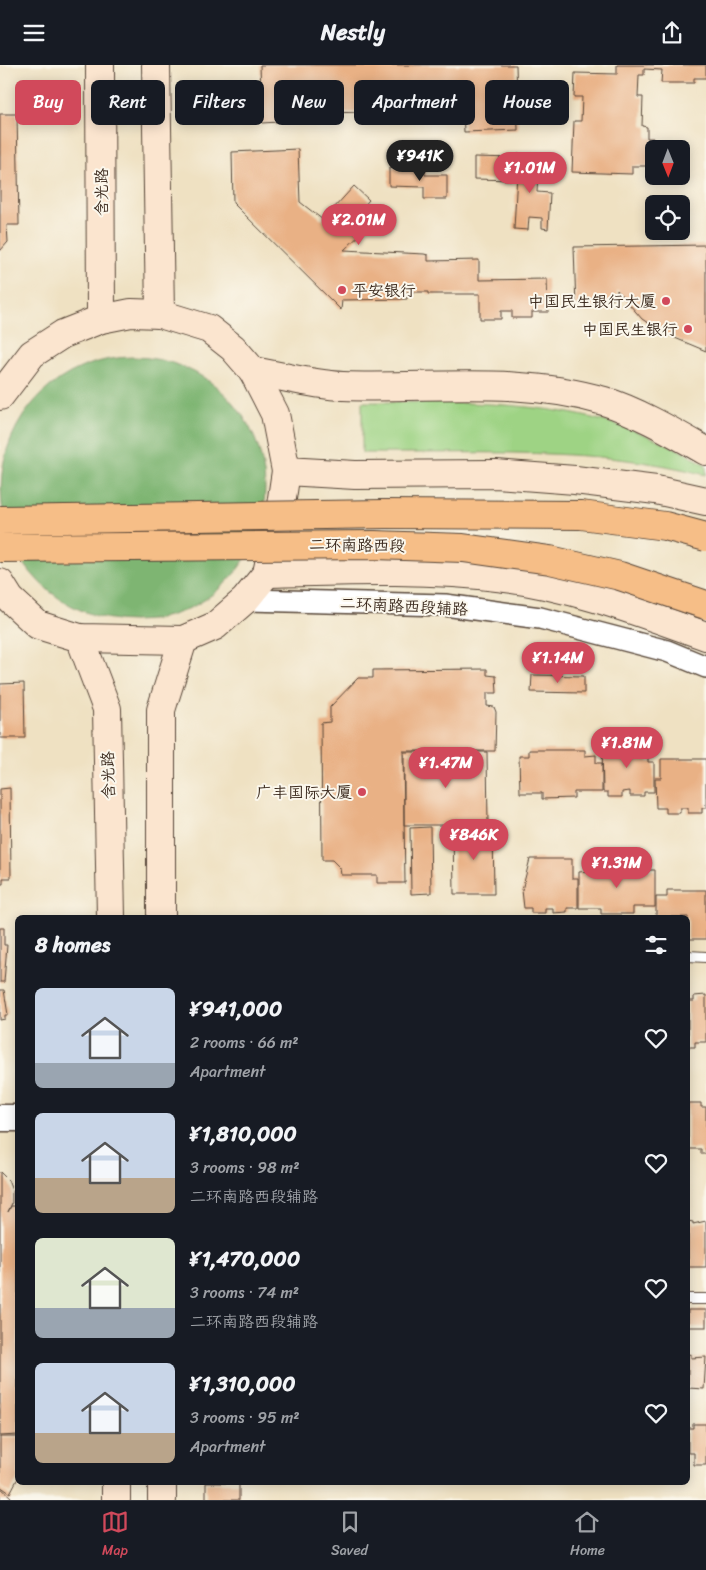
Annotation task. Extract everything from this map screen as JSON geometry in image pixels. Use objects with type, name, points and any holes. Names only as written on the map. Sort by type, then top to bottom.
[{"type":"highway","name":"二环南路西段","points":[[0,520],[384,514],[581,515],[665,526],[706,537]]},
{"type":"highway","name":"二环南路西段","points":[[0,548],[374,545],[463,548],[550,560],[620,576],[706,605]]},
{"type":"main road","name":"含光路","points":[[100,65],[101,319]]},
{"type":"main road","points":[[156,65],[160,314]]},
{"type":"main road","points":[[0,396],[32,354],[64,334],[101,319],[131,313],[160,314],[209,329],[233,348],[253,371],[275,414],[286,471],[279,519],[267,573],[245,600],[215,626],[183,640],[80,638],[38,625],[3,594]]},
{"type":"main road","points":[[253,371],[341,386],[497,385],[554,390],[605,401],[673,432],[706,451]]},
{"type":"main road","points":[[286,471],[355,475],[496,474],[575,480],[656,490],[706,501]]},
{"type":"main road","name":"二环南路西段","points":[[267,573],[386,570],[507,578],[588,595],[706,637]]},
{"type":"main road","name":"含光路","points":[[80,638],[107,709],[111,915]]},
{"type":"main road","points":[[161,915],[161,710],[183,640]]},
{"type":"main road","points":[[116,1485],[116,1500]]},
{"type":"main road","points":[[162,1485],[162,1500]]},
{"type":"street","name":"二环南路西段辅路","points":[[245,600],[445,605],[540,618],[667,651],[706,667]]},
{"type":"street","points":[[0,1118],[15,1118]]},
{"type":"lane","points":[[690,956],[706,957]]},
{"type":"lane","points":[[690,1299],[706,1299]]},
{"type":"green space","points":[[133,357],[159,360],[183,367],[217,387],[235,405],[255,439],[262,463],[265,489],[262,515],[255,539],[235,573],[217,591],[183,611],[159,618],[133,621],[107,618],[83,611],[49,591],[31,573],[11,539],[4,515],[1,489],[4,463],[11,439],[31,405],[49,387],[83,367],[107,360]]},
{"type":"green space","points":[[362,402],[496,404],[539,408],[581,415],[623,427],[664,443],[706,465],[706,475],[623,459],[535,453],[362,453]]},
{"type":"building","points":[[260,65],[516,65],[516,80],[485,80],[485,125],[518,125],[518,130],[464,132],[464,125],[475,125],[475,80],[354,80],[354,112],[344,113],[344,80],[274,80],[274,122],[264,123],[264,80],[261,80]]},
{"type":"building","points":[[617,65],[706,65],[706,78],[694,78],[694,83],[661,83],[662,70],[644,69],[644,75],[639,75],[638,97],[643,97],[642,126],[647,127],[647,138],[653,138],[653,140],[645,140],[645,166],[632,166],[632,174],[572,172],[574,121],[581,121],[582,97],[574,97],[575,73],[617,74]]},
{"type":"building","points":[[0,114],[15,114],[15,125],[17,125],[19,225],[7,225],[8,242],[0,251]]},
{"type":"building","points":[[298,149],[300,202],[323,220],[354,186],[369,200],[356,215],[366,229],[344,250],[424,254],[428,255],[428,261],[479,260],[479,280],[547,279],[548,312],[532,312],[532,318],[512,318],[512,311],[501,311],[501,319],[480,319],[480,294],[428,294],[428,292],[407,292],[407,299],[342,300],[341,310],[233,203],[232,152]]},
{"type":"building","points":[[518,154],[539,155],[537,192],[550,193],[548,229],[542,228],[542,218],[529,217],[528,230],[514,229]]},
{"type":"building","points":[[474,157],[516,158],[515,180],[474,179]]},
{"type":"building","points":[[389,168],[425,168],[425,175],[447,175],[447,199],[424,199],[424,187],[389,186]]},
{"type":"building","name":"中国民生银行大厦","points":[[706,245],[706,351],[663,333],[642,319],[617,290],[617,297],[603,304],[576,308],[574,247]]},
{"type":"building","name":"广丰国际大厦","points":[[487,669],[487,675],[496,676],[497,693],[487,693],[487,706],[494,707],[496,712],[495,751],[403,751],[405,883],[377,883],[377,875],[341,875],[340,868],[332,860],[322,860],[321,723],[330,722],[330,707],[358,678],[373,678],[373,670]]},
{"type":"building","points":[[532,675],[584,676],[584,693],[531,692]]},
{"type":"building","points":[[24,683],[25,738],[0,738],[0,684]]},
{"type":"building","points":[[648,742],[648,762],[654,762],[654,792],[644,792],[644,796],[630,796],[630,791],[622,792],[622,797],[608,797],[608,792],[603,792],[602,743]]},
{"type":"building","points":[[529,750],[585,750],[585,756],[596,755],[596,763],[602,763],[602,792],[574,792],[574,798],[542,799],[542,793],[520,793],[519,756],[529,756]]},
{"type":"building","points":[[404,752],[487,752],[488,825],[404,825]]},
{"type":"building","points":[[661,759],[706,759],[706,808],[702,808],[702,813],[688,813],[688,808],[680,808],[680,813],[666,813],[666,808],[656,808],[655,778],[661,778]]},
{"type":"building","points":[[10,788],[11,878],[3,878],[3,884],[0,884],[0,789]]},
{"type":"building","points":[[430,827],[431,893],[411,894],[410,828]]},
{"type":"building","points":[[493,828],[494,894],[454,894],[453,829]]},
{"type":"building","points":[[530,859],[572,859],[572,878],[578,878],[578,908],[567,908],[567,912],[553,913],[553,908],[545,908],[545,913],[531,913],[531,908],[524,908],[522,890]]},
{"type":"building","points":[[644,865],[644,870],[655,870],[655,907],[633,907],[633,914],[601,914],[601,908],[579,908],[579,872],[589,871],[589,866]]},
{"type":"building","points":[[667,890],[706,890],[706,939],[690,939],[690,915],[656,915],[656,897],[667,897]]},
{"type":"building","points":[[0,928],[4,928],[4,945],[7,945],[4,982],[0,982]]},
{"type":"building","points":[[0,990],[4,990],[8,1015],[5,1015],[5,1019],[0,1020]]},
{"type":"building","points":[[706,995],[706,1042],[695,1042],[695,1047],[690,1047],[690,1001],[694,1001],[694,996]]},
{"type":"building","points":[[690,1103],[701,1103],[701,1107],[706,1107],[706,1154],[701,1154],[701,1149],[690,1149]]},
{"type":"building","points":[[0,1172],[8,1180],[12,1191],[12,1203],[8,1212],[11,1206],[15,1206],[15,1435],[0,1436]]},
{"type":"building","points":[[690,1221],[693,1222],[693,1224],[706,1221],[706,1267],[690,1267]]},
{"type":"building","points":[[690,1310],[706,1310],[706,1327],[690,1327]]},
{"type":"building","points":[[690,1354],[691,1358],[706,1357],[704,1389],[690,1388]]},
{"type":"building","points":[[693,1424],[706,1424],[706,1465],[694,1465],[694,1453],[690,1453],[690,1428],[693,1428]]},
{"type":"building","points":[[0,1437],[15,1437],[15,1484],[10,1493],[0,1486]]},
{"type":"building","points":[[206,1485],[239,1485],[239,1500],[206,1500]]},
{"type":"building","points":[[0,1487],[11,1497],[11,1500],[0,1500]]},
{"type":"place","name":"平安银行","points":[[342,290]]},
{"type":"place","name":"中国民生银行大厦","points":[[666,301]]},
{"type":"place","name":"中国民生银行","points":[[688,329]]},
{"type":"place","name":"广丰国际大厦","points":[[362,792]]}]
